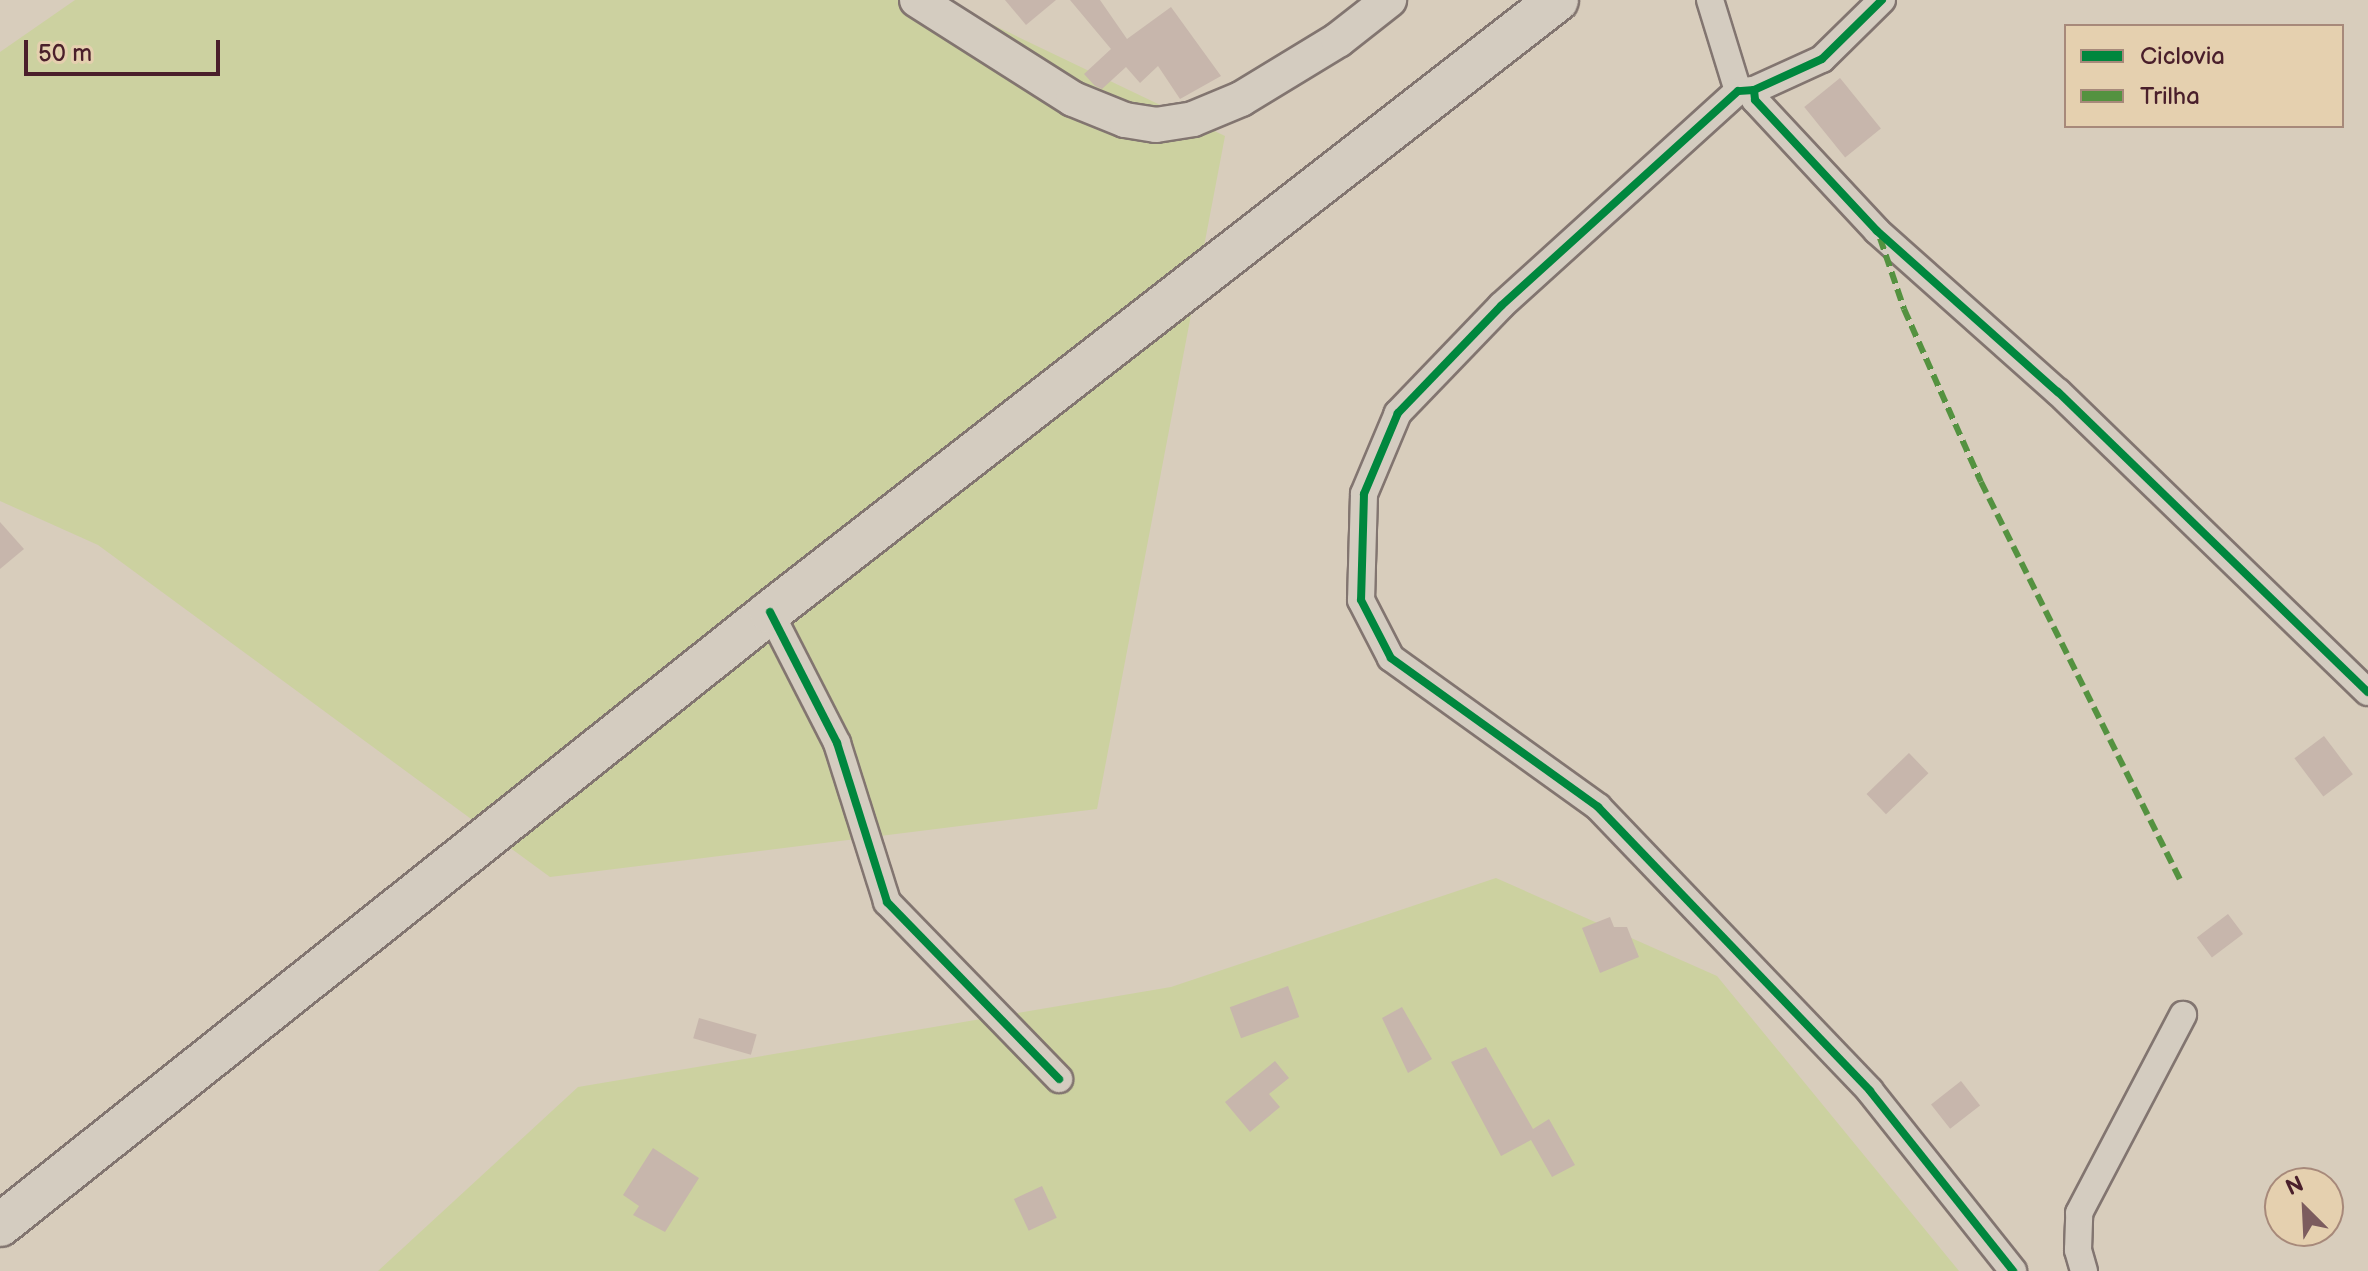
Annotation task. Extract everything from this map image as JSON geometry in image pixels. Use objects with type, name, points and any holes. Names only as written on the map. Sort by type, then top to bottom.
[{"type":"main road","points":[[0,1225],[770,612],[1557,0]]},
{"type":"street","points":[[917,0],[1073,99],[1125,120],[1156,125],[1193,119],[1241,99],[1338,40],[1388,0]]},
{"type":"street","points":[[1710,0],[1746,90],[1877,231],[2058,392],[2368,692]]},
{"type":"street","points":[[1882,0],[1822,59],[1746,90],[1501,306],[1398,413],[1364,494],[1361,600],[1391,658],[1609,818],[1870,1091],[2013,1271]]},
{"type":"street","points":[[770,612],[837,743],[887,902],[1059,1079]]},
{"type":"street","points":[[2084,1271],[2078,1250],[2079,1213],[2183,1015]]},
{"type":"green space","points":[[75,0],[941,0],[1225,136],[1097,809],[550,877],[98,545],[0,501],[0,52]]},
{"type":"green space","points":[[1496,878],[1717,976],[1959,1271],[378,1271],[578,1087],[1171,987]]},
{"type":"building","points":[[1005,0],[1056,0],[1026,25]]},
{"type":"building","points":[[1070,0],[1100,0],[1127,39],[1171,7],[1221,76],[1180,99],[1158,66],[1140,83],[1126,67],[1102,89],[1095,86],[1084,74],[1111,49]]},
{"type":"building","points":[[1840,78],[1881,129],[1845,157],[1804,107]]},
{"type":"building","points":[[0,522],[24,549],[0,569]]},
{"type":"building","points":[[2324,736],[2353,774],[2323,797],[2294,758]]},
{"type":"building","points":[[1909,753],[1928,773],[1886,814],[1867,794]]},
{"type":"building","points":[[2228,914],[2243,934],[2212,957],[2197,937]]},
{"type":"building","points":[[1610,917],[1614,927],[1627,927],[1639,957],[1600,973],[1582,928]]},
{"type":"building","points":[[1288,986],[1299,1017],[1241,1038],[1230,1007]]},
{"type":"building","points":[[1402,1007],[1432,1059],[1408,1073],[1382,1018]]},
{"type":"building","points":[[699,1018],[757,1035],[751,1055],[693,1038]]},
{"type":"building","points":[[1486,1047],[1533,1129],[1549,1119],[1575,1165],[1552,1177],[1531,1140],[1501,1156],[1451,1062]]},
{"type":"building","points":[[1275,1061],[1289,1078],[1269,1094],[1280,1107],[1250,1132],[1225,1102]]},
{"type":"building","points":[[1961,1081],[1980,1105],[1950,1129],[1931,1104]]},
{"type":"building","points":[[653,1148],[699,1178],[665,1232],[633,1215],[639,1206],[623,1195]]},
{"type":"building","points":[[1042,1186],[1057,1218],[1029,1231],[1014,1199]]},
{"type":"marked path","points":[[1880,238],[1904,309],[1981,482],[2181,881]]},
{"type":"cycle path","points":[[1882,0],[1822,59],[1754,90],[1738,91],[1501,306],[1398,413],[1364,494],[1361,600],[1391,658],[1598,807],[1870,1091],[2013,1271]]},
{"type":"cycle path","points":[[1754,90],[1755,100],[1877,231],[2058,392],[2368,692]]},
{"type":"cycle path","points":[[770,612],[837,743],[887,902],[1059,1079]]}]
